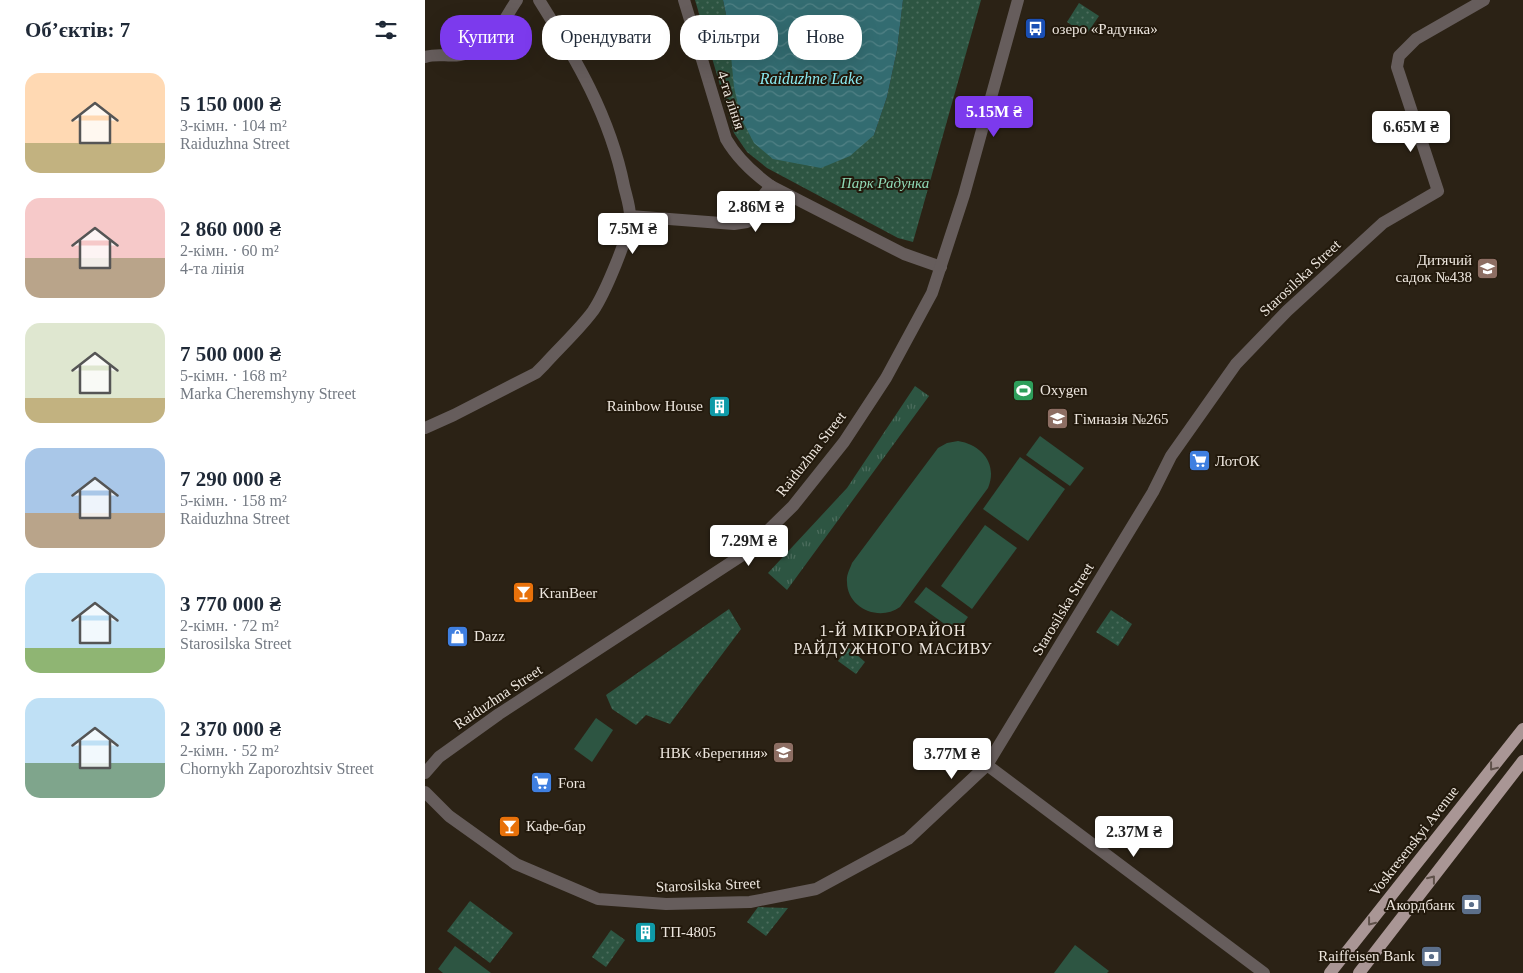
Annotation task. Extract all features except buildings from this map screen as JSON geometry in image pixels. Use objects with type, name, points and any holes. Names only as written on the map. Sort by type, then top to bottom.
[{"type":"main road","name":"Voskresenskyi Avenue","points":[[1330,973],[1523,729]]},
{"type":"main road","points":[[1359,973],[1523,760]]},
{"type":"street","points":[[425,57],[433,54],[460,55],[476,50],[488,42],[502,26],[517,0]]},
{"type":"street","points":[[425,428],[535,373],[544,365],[593,310],[610,276],[624,241],[630,216],[619,162],[595,98],[568,47],[539,0]]},
{"type":"street","name":"4-та лінія","points":[[684,0],[726,139],[735,153],[771,186],[904,254],[941,267]]},
{"type":"street","name":"Raiduzhna Street","points":[[425,773],[439,758],[499,714],[744,554],[793,506],[844,442],[886,378],[932,294],[966,186],[1017,0]]},
{"type":"street","name":"Starosilska Street","points":[[425,792],[449,816],[516,864],[598,899],[666,904],[750,902],[816,889],[908,839],[987,765],[1153,492],[1171,456],[1236,364],[1287,311],[1383,223],[1438,191],[1397,67],[1399,56],[1415,39],[1484,0]]},
{"type":"street","points":[[630,216],[726,224],[747,222],[754,215],[757,203],[771,186]]},
{"type":"street","points":[[987,765],[1176,905],[1264,973]]},
{"type":"green space","name":"Парк Радунка","points":[[695,0],[723,0],[726,15],[699,15]]},
{"type":"green space","name":"Парк Радунка","points":[[903,0],[981,0],[913,242],[898,238],[767,168],[747,152],[734,133],[713,60],[775,60],[874,135],[887,97],[897,50]]},
{"type":"green space","points":[[1079,3],[1099,16],[1086,35],[1067,22]]},
{"type":"green space","points":[[915,386],[929,396],[787,590],[768,573],[847,488]]},
{"type":"green space","points":[[1040,436],[1084,468],[1070,486],[1026,455]]},
{"type":"green space","points":[[958,441],[967,443],[981,451],[986,457],[991,471],[988,488],[900,607],[883,613],[874,613],[866,610],[852,599],[848,591],[847,577],[852,563],[938,448],[947,443]]},
{"type":"green space","points":[[1020,457],[1065,489],[1028,541],[983,509]]},
{"type":"green space","points":[[985,525],[1017,548],[972,609],[941,586]]},
{"type":"green space","points":[[926,587],[968,617],[957,633],[914,602]]},
{"type":"green space","points":[[729,609],[741,629],[670,724],[646,715],[636,725],[612,709],[606,695]]},
{"type":"green space","points":[[1111,610],[1132,624],[1118,646],[1096,632]]},
{"type":"green space","points":[[848,647],[865,662],[856,674],[838,661]]},
{"type":"green space","points":[[596,718],[613,730],[592,762],[574,749]]},
{"type":"green space","points":[[470,901],[513,933],[490,963],[447,931]]},
{"type":"green space","points":[[758,907],[788,908],[766,936],[747,922]]},
{"type":"green space","points":[[611,930],[625,940],[606,967],[592,957]]},
{"type":"green space","points":[[1075,945],[1109,971],[1107,973],[1054,973]]},
{"type":"green space","points":[[455,946],[491,973],[443,973],[438,969]]},
{"type":"water","name":"Raiduzhne Lake","points":[[723,0],[903,0],[897,50],[887,97],[874,135],[850,156],[821,168],[773,159],[754,143],[741,118],[734,87],[731,60],[778,60],[778,15],[726,15]]},
{"type":"place","name":"озеро «Радунка»","points":[[1036,29]]},
{"type":"place","name":"Дитячий садок №438","points":[[1488,269]]},
{"type":"place","name":"Oxygen","points":[[1024,390]]},
{"type":"place","name":"Rainbow House","points":[[719,406]]},
{"type":"place","name":"Гімназія №265","points":[[1058,419]]},
{"type":"place","name":"ЛотОК","points":[[1199,461]]},
{"type":"place","name":"KranBeer","points":[[523,593]]},
{"type":"place","name":"Dazz","points":[[458,636]]},
{"type":"place","name":"НВК «Берегиня»","points":[[784,753]]},
{"type":"place","name":"Fora","points":[[542,783]]},
{"type":"place","name":"Кафе-бар","points":[[510,826]]},
{"type":"place","name":"Акордбанк","points":[[1471,905]]},
{"type":"place","name":"ТП-4805","points":[[645,932]]},
{"type":"place","name":"Raiffeisen Bank","points":[[1431,956]]},
{"type":"district","name":"1-Й МІКРОРАЙОН РАЙДУЖНОГО МАСИВУ","points":[[893,639]]}]
